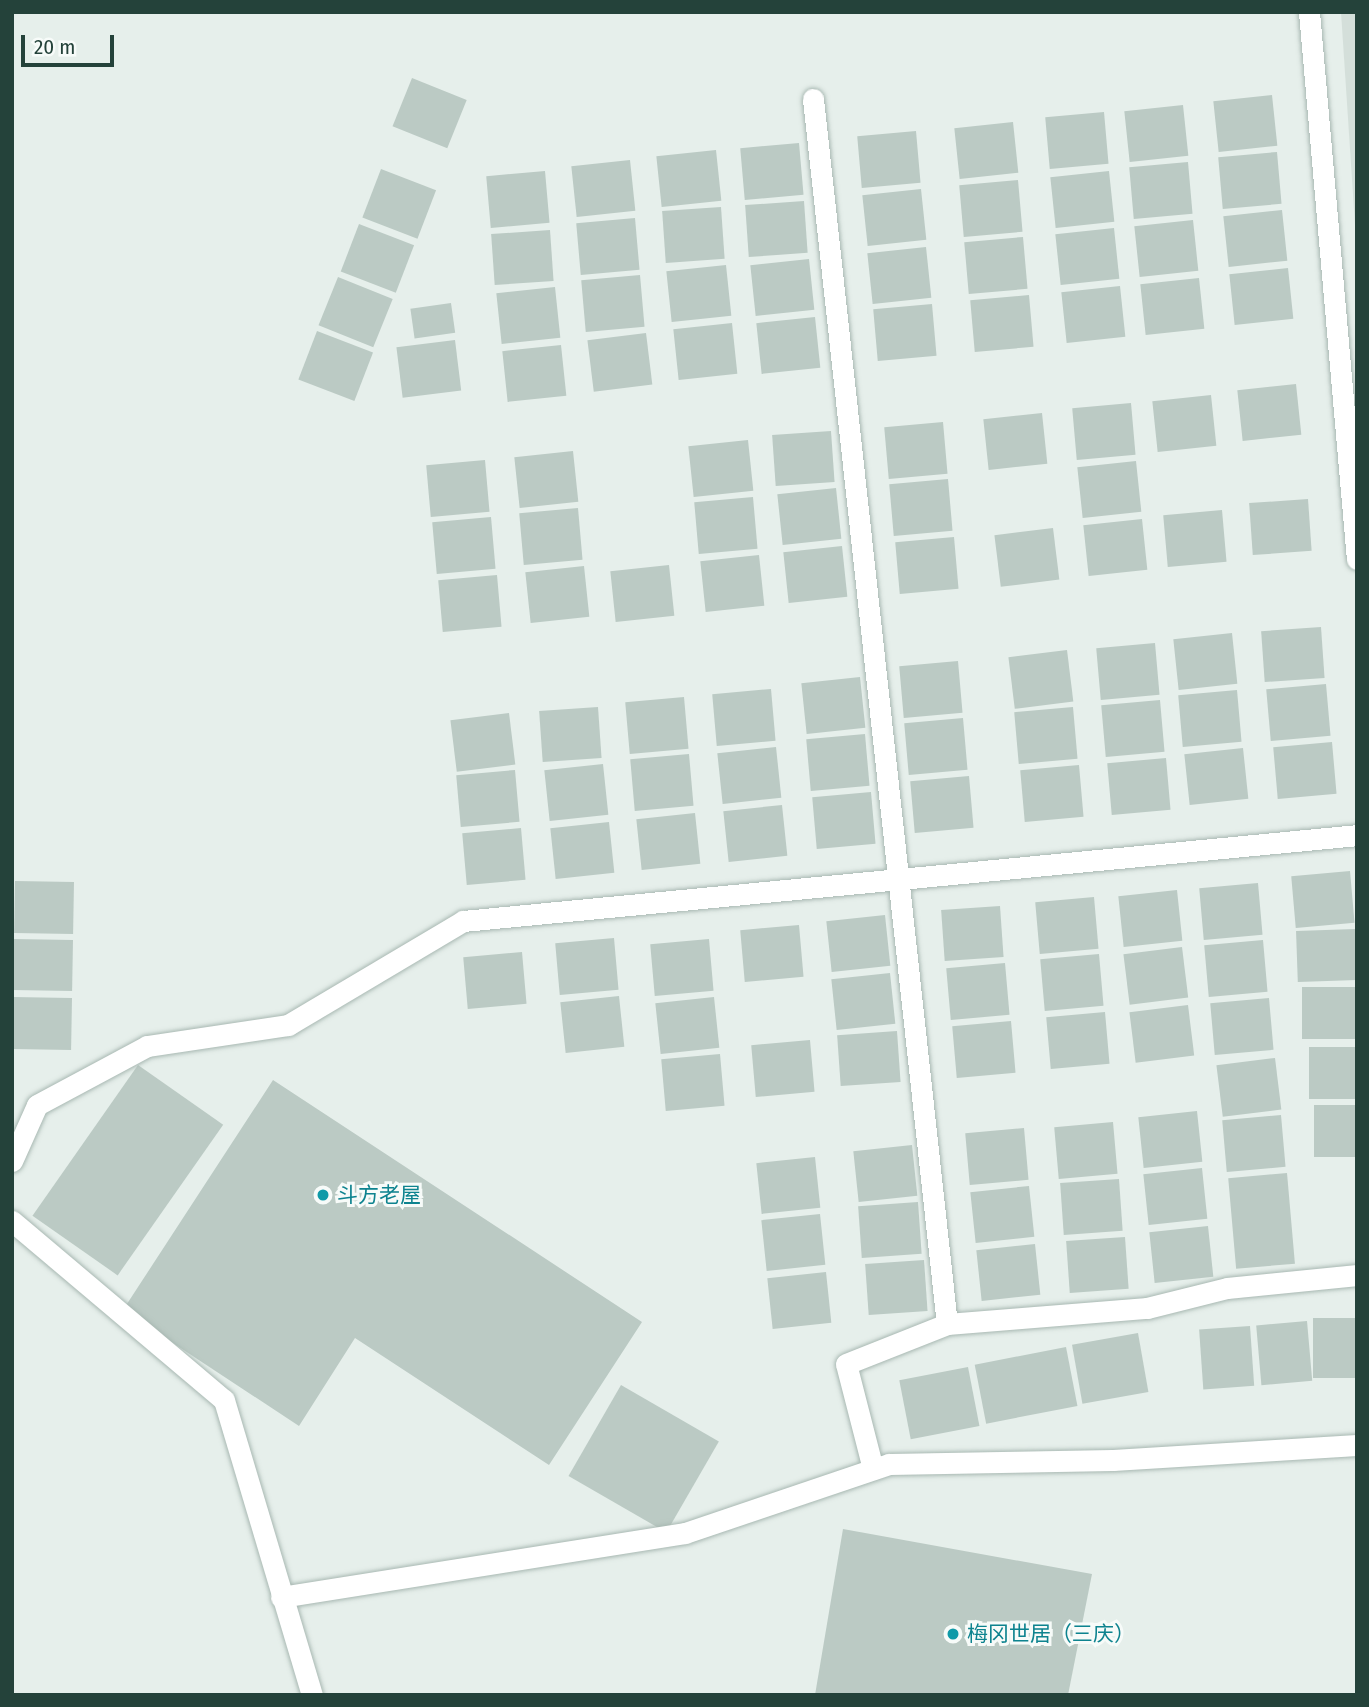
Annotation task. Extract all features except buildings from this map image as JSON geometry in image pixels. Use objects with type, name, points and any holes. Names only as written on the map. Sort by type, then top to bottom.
[{"type":"street","points":[[1310,12],[1357,559]]},
{"type":"street","points":[[813,99],[947,1324]]},
{"type":"street","points":[[12,1161],[37,1105],[147,1046],[288,1025],[463,921],[1357,835]]},
{"type":"street","points":[[12,1222],[224,1400],[312,1695]]},
{"type":"street","points":[[873,1469],[846,1364],[947,1324],[1147,1308],[1227,1288],[1357,1275]]},
{"type":"street","points":[[281,1597],[685,1533],[889,1464],[1113,1460],[1357,1445]]},
{"type":"shaded area","points":[[1341,12],[1357,12],[1357,255]]},
{"type":"place","name":"斗方老屋","points":[[323,1195]]},
{"type":"place","name":"梅冈世居（三庆）","points":[[953,1634]]}]
